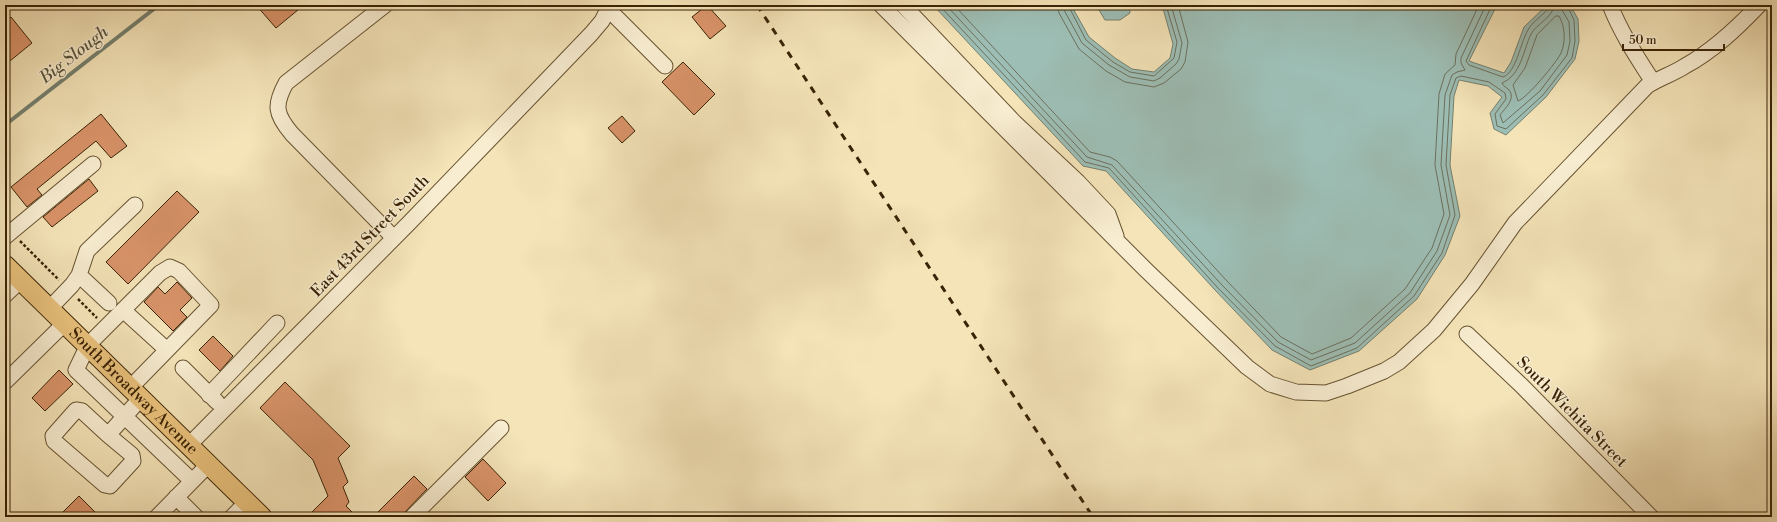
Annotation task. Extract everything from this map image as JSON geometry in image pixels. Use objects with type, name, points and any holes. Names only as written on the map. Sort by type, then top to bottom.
[{"type":"main road","name":"South Broadway Avenue","points":[[5,265],[262,517]]},
{"type":"street","points":[[385,5],[286,83],[278,97],[279,118],[300,143],[394,238]]},
{"type":"street","points":[[881,5],[1247,367],[1270,384],[1296,392],[1326,393],[1384,371],[1399,362],[1434,330],[1472,284],[1515,223],[1647,86],[1684,67],[1707,52],[1759,5]]},
{"type":"street","points":[[903,5],[1015,123],[1078,182],[1108,214],[1119,242]]},
{"type":"street","points":[[1610,5],[1618,24],[1637,57],[1654,82]]},
{"type":"street","points":[[607,7],[666,66]]},
{"type":"street","name":"East 43rd Street South","points":[[189,445],[394,238],[602,21],[607,7]]},
{"type":"street","points":[[8,235],[93,164]]},
{"type":"street","points":[[50,308],[79,275],[87,251],[135,205]]},
{"type":"street","points":[[108,435],[124,416],[136,393],[167,350],[211,305],[179,271],[170,267],[160,273],[88,345],[76,370],[97,390],[124,416],[192,481]]},
{"type":"street","points":[[79,275],[109,303]]},
{"type":"street","points":[[5,295],[21,280]]},
{"type":"street","points":[[123,310],[167,350]]},
{"type":"street","points":[[5,382],[64,323]]},
{"type":"street","points":[[209,394],[277,323]]},
{"type":"street","name":"South Wichita Street","points":[[1467,334],[1521,385],[1651,517]]},
{"type":"street","points":[[183,368],[224,410]]},
{"type":"street","points":[[97,390],[115,372]]},
{"type":"street","points":[[76,410],[82,411],[108,435],[132,455],[133,461],[110,486],[105,485],[54,441],[53,436],[76,410]]},
{"type":"street","points":[[412,517],[500,428]]},
{"type":"street","points":[[157,517],[209,464]]},
{"type":"street","points":[[176,497],[196,517]]},
{"type":"street","points":[[232,517],[247,502]]},
{"type":"path","points":[[8,235],[68,289],[98,319]]},
{"type":"water","points":[[933,5],[1071,5],[1089,37],[1115,58],[1132,69],[1154,72],[1170,58],[1173,44],[1162,5],[1497,5],[1469,61],[1504,73],[1511,62],[1524,27],[1547,5],[1570,5],[1578,19],[1579,41],[1575,59],[1546,97],[1506,135],[1494,129],[1490,113],[1502,97],[1488,86],[1459,80],[1454,96],[1450,165],[1460,216],[1445,255],[1417,299],[1359,351],[1310,370],[1272,350],[1106,171],[1083,166]]},
{"type":"water","points":[[1096,5],[1129,5],[1130,13],[1120,20],[1105,20]]},
{"type":"building","points":[[256,5],[304,5],[276,28]]},
{"type":"building","points":[[707,5],[726,26],[710,39],[692,17]]},
{"type":"building","points":[[11,17],[32,43],[5,65],[5,22]]},
{"type":"building","points":[[683,62],[715,94],[694,115],[662,82]]},
{"type":"building","points":[[101,114],[127,146],[111,158],[96,141],[37,189],[42,195],[27,207],[11,187]]},
{"type":"building","points":[[622,116],[635,131],[622,143],[608,128]]},
{"type":"building","points":[[89,179],[98,191],[52,227],[43,217]]},
{"type":"building","points":[[177,191],[199,212],[128,284],[106,262]]},
{"type":"building","points":[[177,282],[192,298],[180,310],[187,317],[173,331],[144,302],[158,287],[165,294]]},
{"type":"building","points":[[213,336],[233,356],[220,371],[199,350]]},
{"type":"building","points":[[59,370],[73,384],[45,411],[32,398]]},
{"type":"building","points":[[285,382],[350,446],[338,458],[348,482],[343,487],[349,502],[346,506],[357,517],[307,517],[328,496],[313,460],[260,408]]},
{"type":"building","points":[[483,459],[506,483],[488,501],[465,477]]},
{"type":"building","points":[[414,476],[427,489],[403,516],[373,517]]},
{"type":"building","points":[[79,496],[100,517],[58,517]]},
{"type":"waterway","name":"Big Slough","points":[[5,125],[159,5]]},
{"type":"railway","points":[[757,5],[1093,517]]}]
